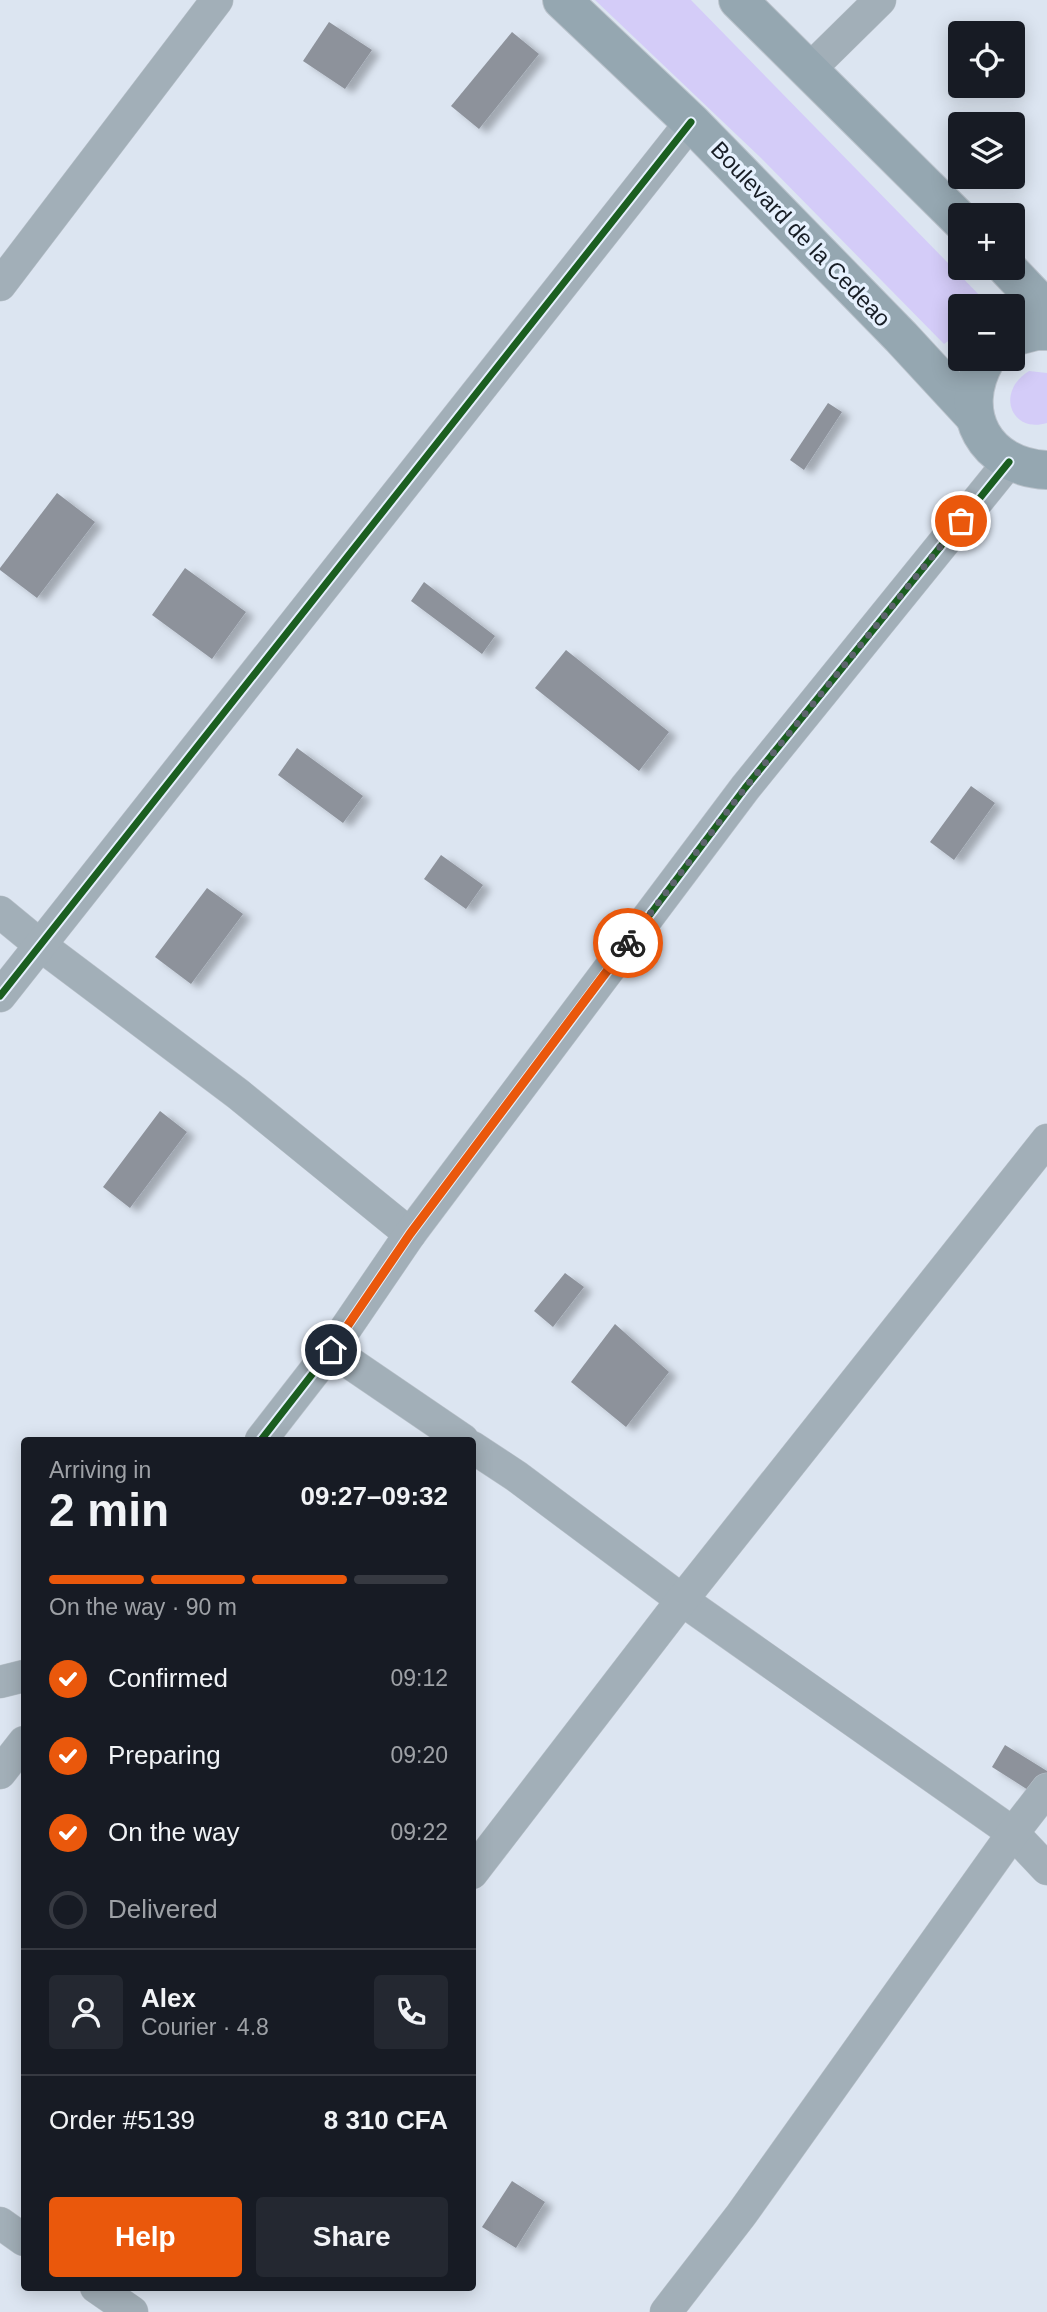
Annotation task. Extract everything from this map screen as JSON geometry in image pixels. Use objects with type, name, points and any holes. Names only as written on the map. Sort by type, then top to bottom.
[{"type":"main road","name":"Boulevard de la Cedeao","points":[[562,0],[691,122],[901,337],[974,416]]},
{"type":"main road","points":[[738,0],[948,208]]},
{"type":"main road","points":[[1018,280],[1047,310]]},
{"type":"main road","points":[[1025,334],[1047,331]]},
{"type":"main road","name":"Boulevard de la Cedeao","points":[[979,371],[973,396],[974,416],[981,435],[993,451],[1033,472]]},
{"type":"street","points":[[0,285],[217,0]]},
{"type":"street","points":[[810,69],[880,0]]},
{"type":"street","points":[[0,996],[691,122]]},
{"type":"street","points":[[263,1437],[331,1350],[410,1234],[745,788],[1033,472]]},
{"type":"street","points":[[0,912],[238,1094],[410,1234]]},
{"type":"street","points":[[476,1868],[682,1600],[1047,1140]]},
{"type":"street","points":[[331,1350],[459,1437]]},
{"type":"street","points":[[476,1450],[516,1476],[682,1600],[1013,1833],[1047,1869]]},
{"type":"street","points":[[0,1682],[21,1677]]},
{"type":"street","points":[[0,1773],[21,1746]]},
{"type":"street","points":[[666,2312],[741,2215],[1047,1789]]},
{"type":"street","points":[[0,2223],[21,2238]]},
{"type":"street","points":[[104,2291],[130,2304]]},
{"type":"shaded area","points":[[595,0],[691,0],[948,263],[948,280],[965,280],[978,294],[948,294],[948,341],[944,344],[761,158]]},
{"type":"shaded area","points":[[1029,371],[1047,373],[1047,423],[1034,425],[1024,422],[1012,409],[1012,390]]},
{"type":"building","points":[[329,22],[372,50],[345,89],[303,61]]},
{"type":"building","points":[[512,32],[539,54],[479,129],[451,106]]},
{"type":"building","points":[[828,403],[842,412],[804,470],[790,460]]},
{"type":"building","points":[[57,493],[95,522],[37,598],[0,568]]},
{"type":"building","points":[[185,568],[246,612],[212,659],[152,615]]},
{"type":"building","points":[[424,582],[495,636],[482,654],[411,601]]},
{"type":"building","points":[[566,650],[669,732],[639,771],[535,688]]},
{"type":"building","points":[[297,748],[363,796],[343,823],[278,775]]},
{"type":"building","points":[[971,786],[995,803],[954,860],[930,842]]},
{"type":"building","points":[[441,855],[483,885],[466,909],[424,879]]},
{"type":"building","points":[[207,888],[243,914],[191,984],[155,957]]},
{"type":"building","points":[[160,1111],[187,1132],[130,1208],[103,1187]]},
{"type":"building","points":[[565,1273],[584,1287],[553,1327],[534,1311]]},
{"type":"building","points":[[615,1324],[669,1372],[626,1427],[571,1382]]},
{"type":"building","points":[[1005,1745],[1047,1771],[1036,1795],[992,1767]]},
{"type":"building","points":[[512,2181],[545,2202],[516,2248],[482,2227]]},
{"type":"cycle path","points":[[0,996],[691,122]]},
{"type":"cycle path","points":[[263,1437],[331,1350],[410,1234],[745,788],[1009,462]]},
{"type":"way so far","points":[[628,943],[745,788],[961,521]]},
{"type":"route","points":[[331,1350],[410,1234],[628,943]]}]
